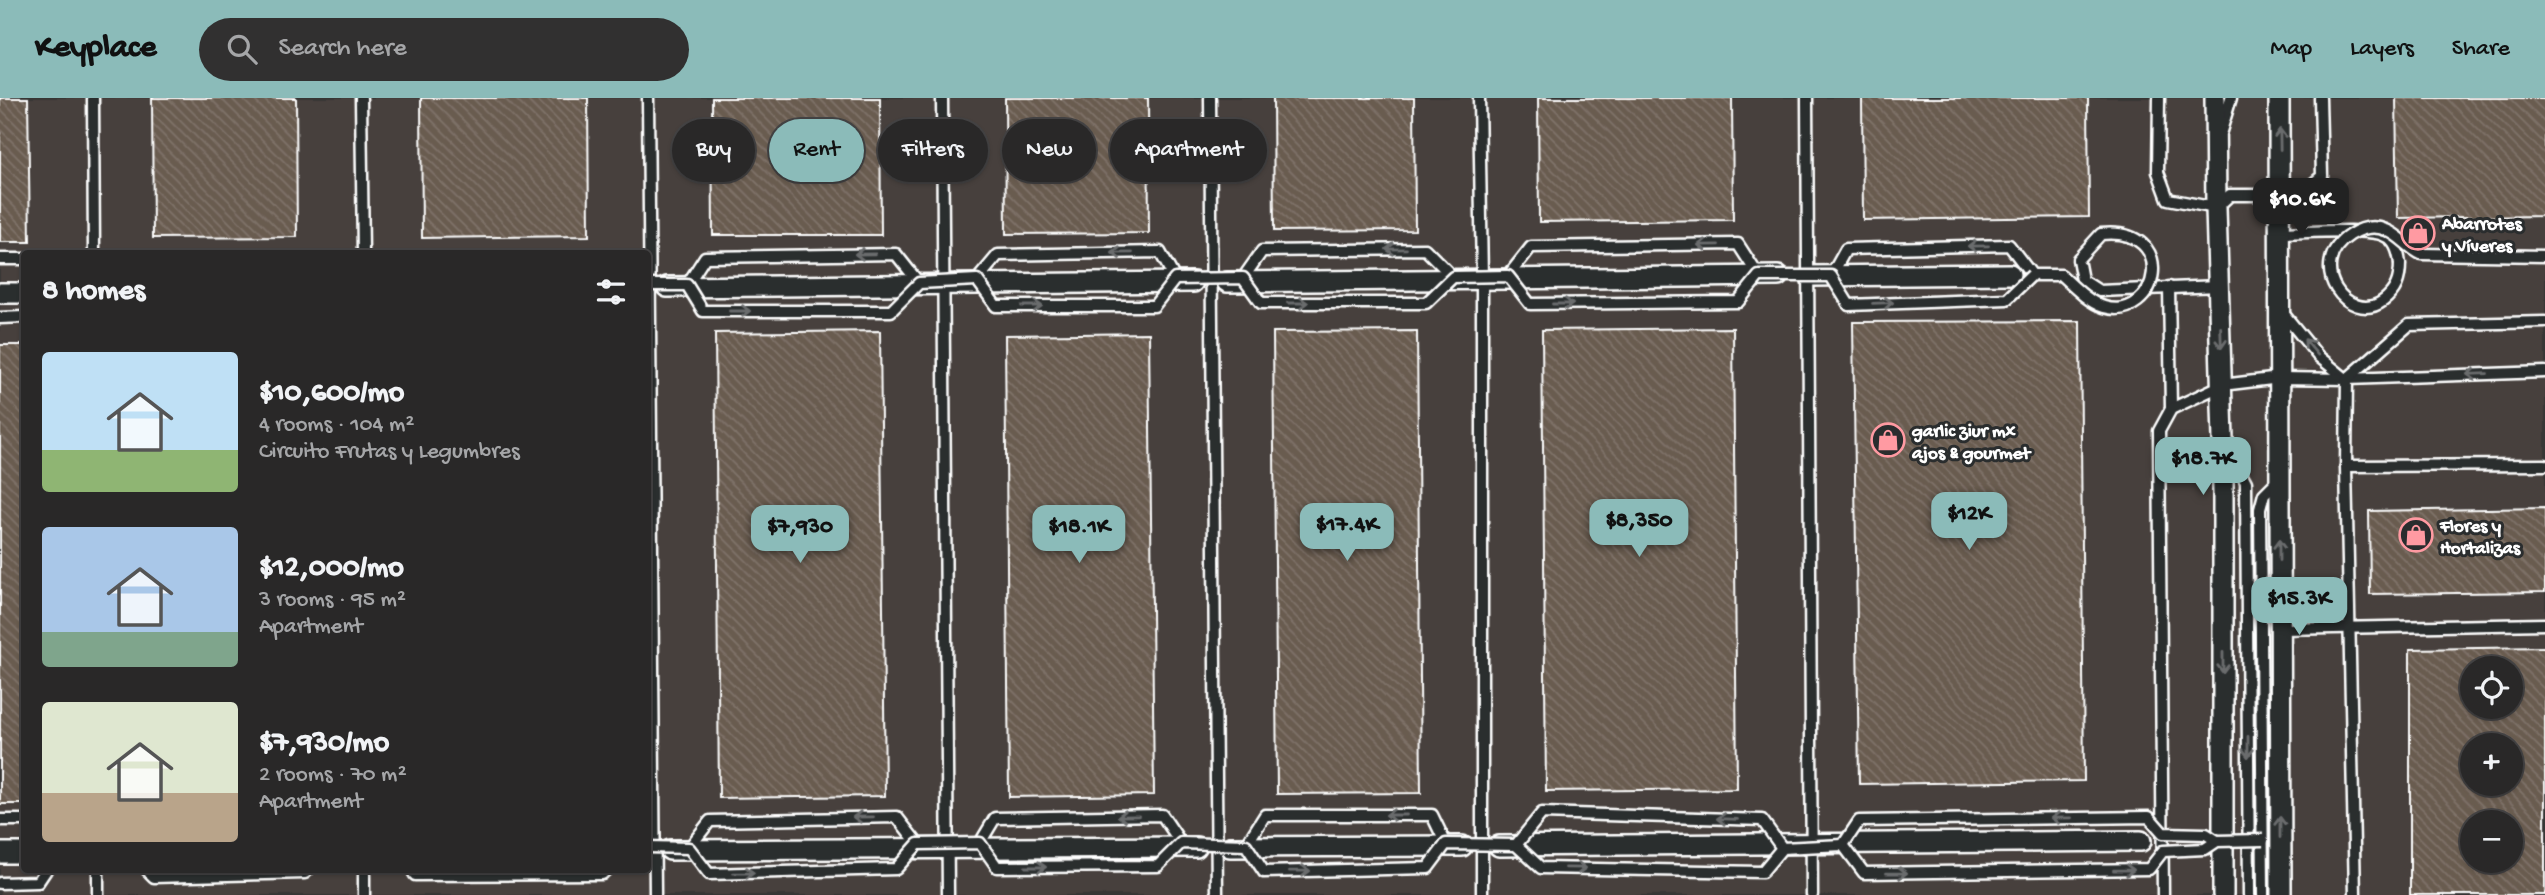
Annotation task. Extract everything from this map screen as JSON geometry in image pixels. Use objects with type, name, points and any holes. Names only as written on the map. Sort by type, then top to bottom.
[{"type":"street","points":[[2216,98],[2216,208],[2223,439],[2223,895]]},
{"type":"street","points":[[2279,98],[2281,895]]},
{"type":"street","points":[[651,286],[2010,274]]},
{"type":"street","points":[[0,293],[21,292]]},
{"type":"street","points":[[651,849],[2141,841]]},
{"type":"street","points":[[0,853],[21,853]]},
{"type":"lane","points":[[93,98],[94,250]]},
{"type":"lane","points":[[361,98],[363,250]]},
{"type":"lane","points":[[648,98],[648,250]]},
{"type":"lane","points":[[942,98],[948,895]]},
{"type":"lane","points":[[1210,98],[1217,895]]},
{"type":"lane","points":[[1479,98],[1482,279],[1482,895]]},
{"type":"lane","points":[[1807,98],[1812,895]]},
{"type":"lane","points":[[2159,98],[2158,172],[2168,199],[2216,208],[2230,195],[2262,195],[2281,211],[2322,176],[2320,98]]},
{"type":"lane","points":[[2216,146],[2231,98]]},
{"type":"lane","points":[[2281,233],[2368,232],[2386,236],[2398,250],[2400,274],[2394,293],[2379,304],[2366,306],[2356,305],[2343,298],[2332,282],[2329,265],[2333,250],[2346,237],[2360,229],[2386,230],[2421,254],[2545,256]]},
{"type":"lane","points":[[1831,276],[1849,304],[2007,299],[2032,275],[2061,275],[2102,306],[2119,309],[2144,295],[2153,280],[2154,265],[2149,250],[2135,237],[2119,232],[2101,234],[2078,259],[2082,280],[2099,291],[2169,287],[2219,286]]},
{"type":"lane","points":[[1508,276],[1531,247],[1738,244],[1759,276]]},
{"type":"lane","points":[[1831,276],[1846,249],[2009,245],[2032,275]]},
{"type":"lane","points":[[1243,278],[1262,251],[1426,249],[1453,277]]},
{"type":"lane","points":[[687,285],[703,311],[891,311],[919,283],[977,280],[998,255],[1160,252],[1175,279]]},
{"type":"lane","points":[[687,285],[705,257],[896,254],[919,283]]},
{"type":"lane","points":[[0,259],[21,259]]},
{"type":"lane","points":[[1508,276],[1530,304],[1738,302],[1759,276]]},
{"type":"lane","points":[[1243,278],[1261,303],[1426,303],[1453,277],[1508,276]]},
{"type":"lane","points":[[1759,276],[1831,276]]},
{"type":"lane","points":[[1175,279],[1243,278]]},
{"type":"lane","points":[[977,280],[996,306],[1154,306],[1175,279]]},
{"type":"lane","points":[[651,286],[687,285]]},
{"type":"lane","points":[[2163,895],[2159,431],[2171,409],[2169,287]]},
{"type":"lane","points":[[2280,309],[2318,356],[2347,379]]},
{"type":"lane","points":[[0,318],[21,317]]},
{"type":"lane","points":[[2355,895],[2346,466],[2347,379],[2409,325],[2545,322]]},
{"type":"lane","points":[[2171,409],[2222,385],[2280,378],[2347,379],[2545,372]]},
{"type":"lane","points":[[2223,439],[2246,482],[2249,895]]},
{"type":"lane","points":[[2346,466],[2545,465]]},
{"type":"lane","points":[[2263,895],[2260,509],[2263,494],[2279,479]]},
{"type":"lane","points":[[2279,629],[2545,624]]},
{"type":"lane","points":[[1516,845],[1542,813],[1762,820],[1782,848]]},
{"type":"lane","points":[[979,844],[995,818],[1162,815],[1181,843]]},
{"type":"lane","points":[[1246,845],[1265,815],[1432,815],[1446,844]]},
{"type":"lane","points":[[689,848],[710,821],[884,817],[897,817],[918,844]]},
{"type":"lane","points":[[1843,845],[1859,821],[2149,817],[2163,833],[2206,834],[2217,841]]},
{"type":"lane","points":[[0,820],[21,820]]},
{"type":"lane","points":[[1843,845],[1864,873],[2150,869],[2163,852],[2205,849],[2217,841],[2263,840]]},
{"type":"lane","points":[[979,844],[997,867],[1158,866],[1181,843],[1246,845]]},
{"type":"lane","points":[[689,848],[709,874],[896,869],[918,844],[979,844]]},
{"type":"lane","points":[[1446,844],[1516,845],[1541,868],[1762,872],[1782,848],[1843,845]]},
{"type":"lane","points":[[1246,845],[1264,872],[1428,868],[1446,844]]},
{"type":"lane","points":[[651,849],[689,848]]},
{"type":"lane","points":[[651,858],[655,895]]},
{"type":"lane","points":[[0,883],[38,882],[44,873]]},
{"type":"lane","points":[[98,873],[98,895]]},
{"type":"lane","points":[[150,873],[154,877],[305,873]]},
{"type":"lane","points":[[364,873],[364,895]]},
{"type":"lane","points":[[414,873],[603,873]]},
{"type":"shaded area","points":[[0,98],[2545,98],[2545,895],[0,895]]},
{"type":"building","points":[[0,98],[28,98],[30,242],[0,242]]},
{"type":"building","points":[[152,98],[296,98],[297,237],[153,238]]},
{"type":"building","points":[[421,98],[588,98],[589,236],[422,238]]},
{"type":"building","points":[[712,98],[880,98],[878,182],[881,182],[881,235],[713,235],[713,182],[755,182],[755,119],[712,119]]},
{"type":"building","points":[[1005,98],[1148,98],[1148,119],[1110,119],[1110,182],[1149,182],[1149,233],[1006,234],[1006,182],[1096,182],[1096,119],[1005,119]]},
{"type":"building","points":[[1273,98],[1414,98],[1415,230],[1274,231]]},
{"type":"building","points":[[1538,98],[1732,98],[1733,220],[1539,222]]},
{"type":"building","points":[[1862,98],[2088,98],[2089,217],[1863,220]]},
{"type":"building","points":[[2396,98],[2545,98],[2545,216],[2398,218]]},
{"type":"building","points":[[2080,321],[2084,781],[1859,784],[1853,322]]},
{"type":"building","points":[[1733,328],[1737,789],[1546,791],[1542,330]]},
{"type":"building","points":[[880,331],[885,796],[719,798],[715,333]]},
{"type":"building","points":[[1417,331],[1421,793],[1277,794],[1273,332]]},
{"type":"building","points":[[1149,333],[1154,795],[1009,797],[1005,335]]},
{"type":"building","points":[[0,345],[21,345],[21,804],[0,804]]},
{"type":"building","points":[[2545,508],[2545,592],[2370,594],[2369,511]]},
{"type":"building","points":[[2545,647],[2545,895],[2410,895],[2410,649]]},
{"type":"place","name":"Abarrotes y Víveres","points":[[2418,233]]},
{"type":"place","name":"garlic ziur mx ajos & gourmet","points":[[1888,440]]},
{"type":"place","name":"Flores y Hortalizas","points":[[2416,535]]}]
